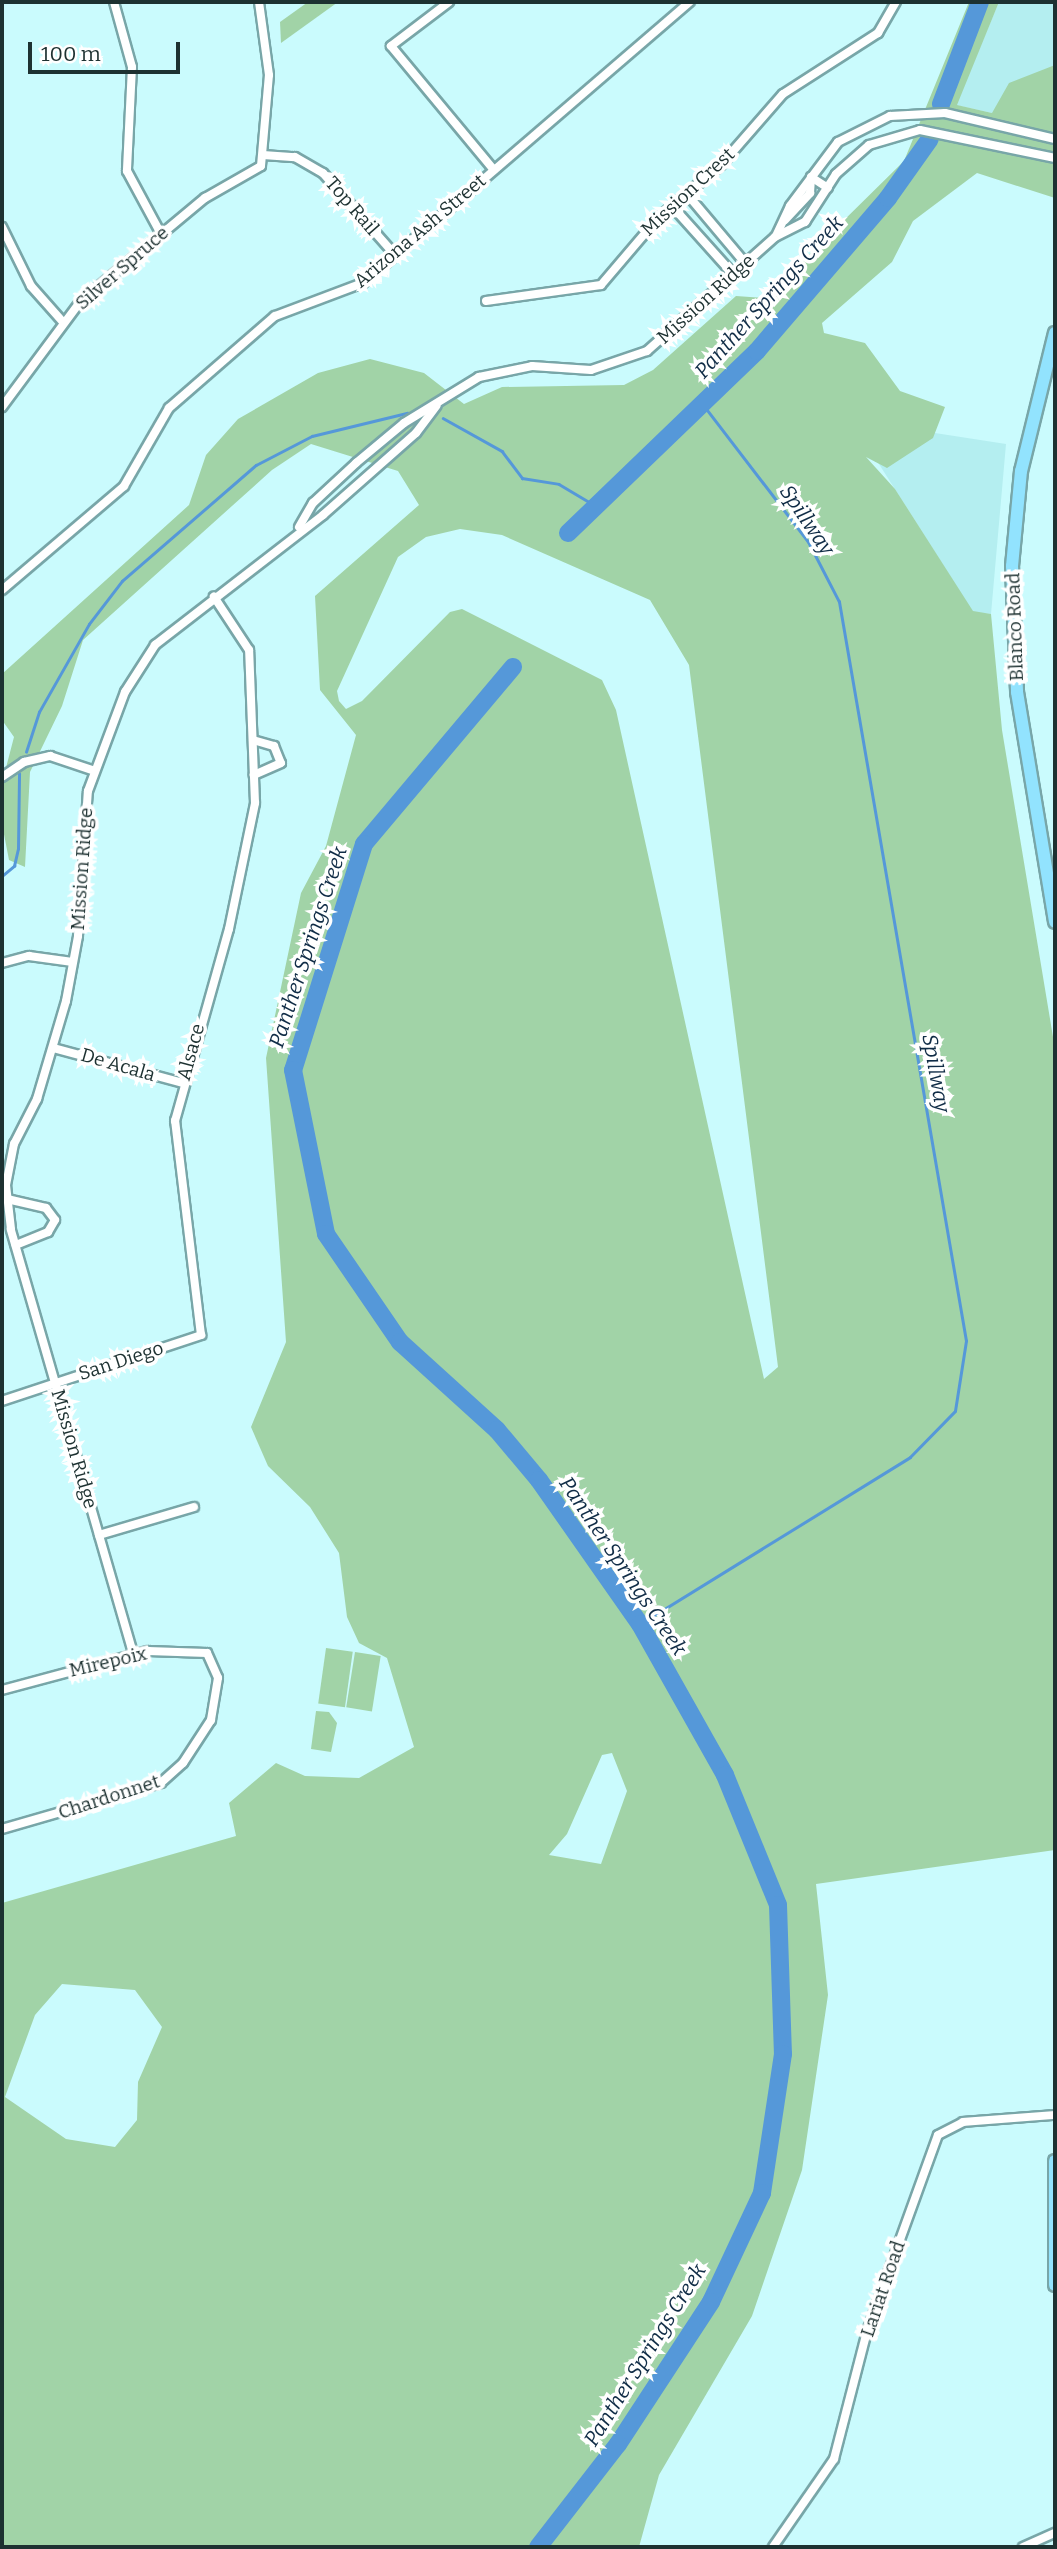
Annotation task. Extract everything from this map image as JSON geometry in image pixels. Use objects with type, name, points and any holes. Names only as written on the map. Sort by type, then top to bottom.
[{"type":"main road","name":"Blanco Road","points":[[1055,333],[1021,471],[1012,566],[1017,692],[1055,922]]},
{"type":"main road","points":[[1055,2161],[1055,2285]]},
{"type":"street","points":[[114,2],[132,67],[127,172],[161,234]]},
{"type":"street","points":[[258,2],[269,75],[263,155]]},
{"type":"street","points":[[449,2],[391,46],[493,169]]},
{"type":"street","name":"Arizona Ash Street","points":[[2,590],[124,486],[169,408],[275,316],[346,292],[395,255],[690,2]]},
{"type":"street","name":"Mission Crest","points":[[486,301],[601,285],[672,206],[798,82],[878,33],[896,2]]},
{"type":"street","name":"Mission Ridge","points":[[299,527],[332,485],[378,444],[479,377],[503,370],[592,370],[634,358],[671,334],[775,237],[784,222],[810,193],[811,177],[838,142],[890,116],[945,113],[1055,139]]},
{"type":"street","points":[[1004,146],[1008,127]]},
{"type":"street","name":"Mission Ridge","points":[[775,237],[805,222],[846,163],[892,136],[920,130],[1055,158]]},
{"type":"street","name":"Silver Spruce","points":[[2,407],[62,321],[205,198],[256,172],[263,155]]},
{"type":"street","name":"Top Rail","points":[[263,155],[295,157],[323,173],[395,255]]},
{"type":"street","points":[[811,177],[828,188]]},
{"type":"street","points":[[687,194],[746,264]]},
{"type":"street","points":[[672,206],[734,275]]},
{"type":"street","points":[[2,227],[31,286],[62,321]]},
{"type":"street","name":"Mission Ridge","points":[[133,1653],[16,1245],[4,1186],[14,1144],[53,1048],[73,962],[85,811],[95,771],[145,658],[299,527],[342,498],[388,458],[436,406]]},
{"type":"street","points":[[378,444],[388,458]]},
{"type":"street","points":[[332,485],[342,498]]},
{"type":"street","name":"Alsace","points":[[201,1335],[176,1152],[183,1083],[254,828],[249,650],[214,597]]},
{"type":"street","points":[[253,740],[274,746],[281,763],[254,775]]},
{"type":"street","points":[[2,777],[24,762],[50,756],[95,771]]},
{"type":"street","points":[[2,963],[29,956],[73,962]]},
{"type":"street","name":"De Acala","points":[[53,1048],[183,1083]]},
{"type":"street","points":[[7,1199],[46,1208],[55,1220],[48,1232],[16,1245]]},
{"type":"street","name":"San Diego","points":[[2,1401],[201,1335]]},
{"type":"street","points":[[99,1535],[194,1507]]},
{"type":"street","name":"Mirepoix","points":[[2,1688],[133,1653],[194,1650],[214,1660]]},
{"type":"street","name":"Chardonnet","points":[[2,1829],[161,1783],[176,1772],[211,1720],[218,1678],[214,1660]]},
{"type":"street","name":"Lariat Road","points":[[777,2546],[834,2459],[867,2331],[938,2135],[963,2122],[1055,2115]]},
{"type":"street","points":[[1023,2547],[1055,2533]]},
{"type":"shaded area","points":[[999,2],[1055,2],[1055,127],[956,105]]},
{"type":"shaded area","points":[[851,420],[1006,444],[991,614],[973,612]]},
{"type":"green space","points":[[308,2],[338,2],[281,43],[280,22]]},
{"type":"green space","points":[[969,2],[999,2],[957,105],[992,113],[1009,83],[1055,65],[1055,198],[977,173],[913,221],[892,262],[822,323],[824,333],[865,343],[900,391],[945,407],[933,438],[887,468],[866,457],[895,489],[973,611],[991,614],[1002,730],[1055,1049],[1055,1850],[816,1884],[828,1995],[802,2170],[752,2316],[659,2475],[639,2547],[2,2547],[2,1903],[236,1836],[229,1803],[276,1763],[305,1776],[359,1778],[414,1747],[387,1658],[359,1643],[347,1617],[339,1553],[310,1507],[268,1466],[251,1427],[286,1342],[266,1058],[301,893],[326,846],[356,735],[320,690],[315,596],[419,505],[398,471],[311,444],[272,470],[83,640],[62,706],[30,772],[25,867],[9,860],[2,824],[2,783],[14,737],[2,720],[2,674],[189,505],[206,455],[238,419],[318,373],[370,359],[424,373],[464,404],[502,387],[624,385],[653,370],[736,296],[765,298],[904,161]],"holes":[[[460,529],[502,535],[650,600],[689,665],[778,1367],[764,1379],[616,710],[602,680],[462,609],[450,612],[362,701],[346,709],[339,701],[337,691],[398,557],[426,537]],[[612,1753],[627,1791],[601,1864],[549,1855],[567,1834],[602,1755]],[[62,1984],[135,1990],[162,2027],[138,2082],[137,2120],[115,2147],[66,2139],[5,2097],[35,2015]]]},
{"type":"green space","points":[[326,1648],[353,1652],[345,1707],[318,1703]]},
{"type":"green space","points":[[355,1652],[381,1656],[372,1711],[346,1707]]},
{"type":"green space","points":[[316,1711],[329,1712],[337,1723],[331,1752],[311,1749]]},
{"type":"waterway","name":"Panther Springs Creek","points":[[941,104],[980,2]]},
{"type":"waterway","name":"Panther Springs Creek","points":[[568,533],[757,351],[888,198],[930,139]]},
{"type":"waterway","name":"Spillway","points":[[640,1624],[910,1457],[955,1411],[966,1341],[839,602],[808,542],[702,404]]},
{"type":"waterway","points":[[26,752],[39,712],[89,624],[122,581],[256,465],[312,436],[407,413]]},
{"type":"waterway","points":[[443,418],[502,451],[522,478],[559,484],[596,506]]},
{"type":"waterway","name":"Panther Springs Creek","points":[[513,667],[364,844],[293,1070],[326,1234],[400,1342],[497,1430],[539,1480],[640,1624],[725,1775],[778,1905],[783,2054],[762,2193],[711,2302],[618,2444],[538,2547]]},
{"type":"waterway","points":[[2,876],[14,866],[18,849],[19,774]]}]
